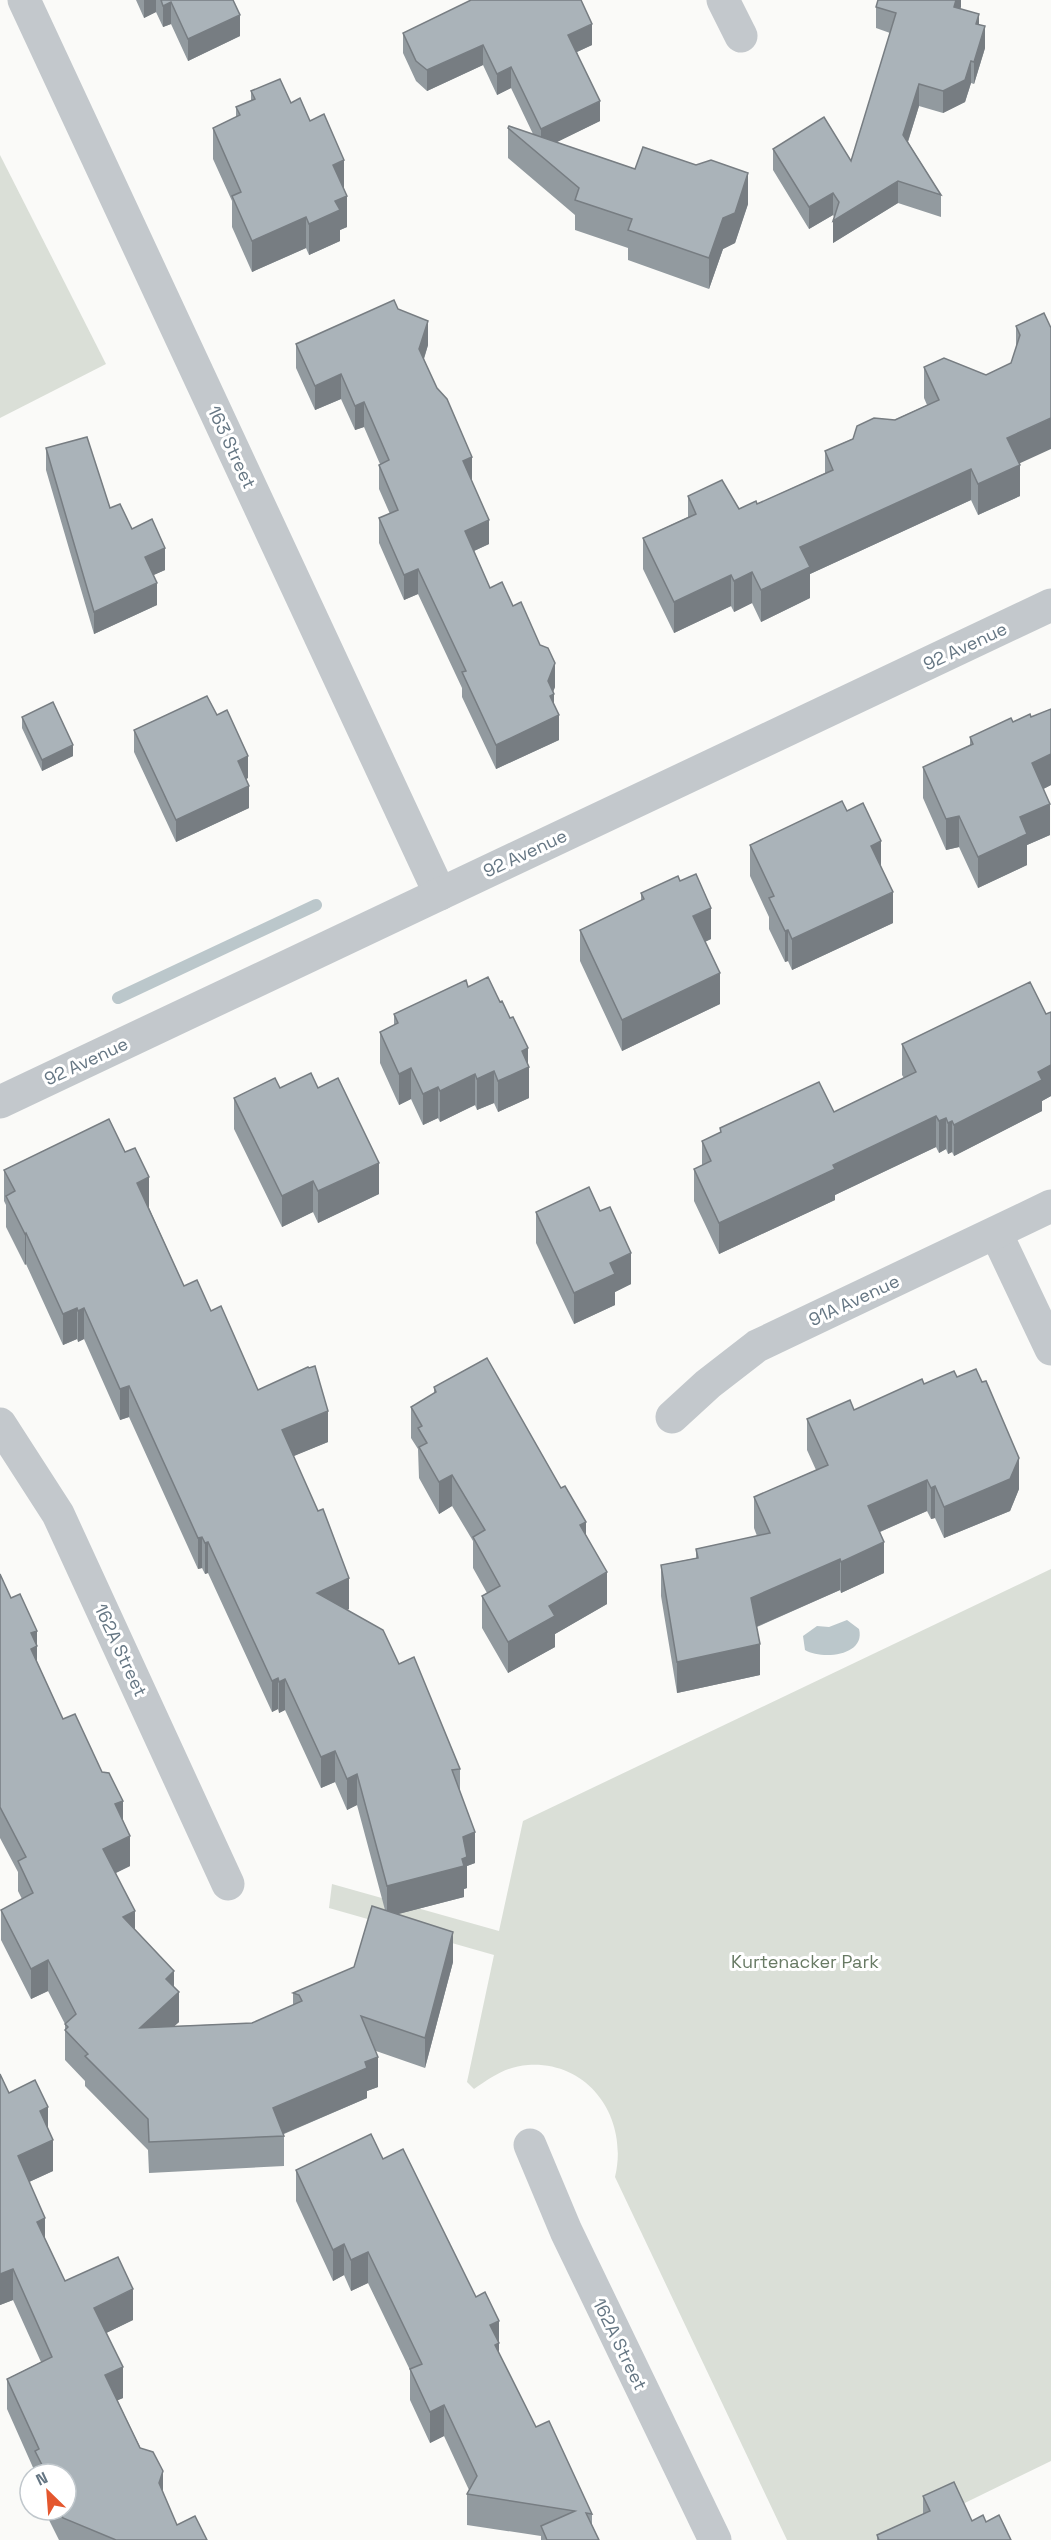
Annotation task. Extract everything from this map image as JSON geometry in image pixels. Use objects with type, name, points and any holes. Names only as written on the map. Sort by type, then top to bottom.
[{"type":"street","name":"163 Street","points":[[24,0],[441,894]]},
{"type":"street","points":[[723,0],[741,36]]},
{"type":"street","name":"92 Avenue","points":[[0,1102],[1051,605]]},
{"type":"street","name":"91A Avenue","points":[[672,1417],[708,1384],[757,1346],[1051,1206]]},
{"type":"street","points":[[996,1233],[1051,1348]]},
{"type":"street","name":"162A Street","points":[[0,1424],[58,1514],[228,1884]]},
{"type":"street","name":"162A Street","points":[[530,2145],[566,2231],[714,2540]]},
{"type":"green space","points":[[0,155],[106,364],[0,418]]},
{"type":"green space","name":"Kurtenacker Park","points":[[1051,1569],[1051,2461],[889,2540],[787,2540],[615,2177],[618,2155],[616,2134],[610,2115],[600,2098],[586,2083],[570,2073],[550,2066],[528,2065],[506,2070],[474,2089],[467,2082],[494,1955],[329,1908],[332,1884],[499,1931],[523,1821]]},
{"type":"shaded area","points":[[847,1620],[859,1629],[856,1645],[849,1650],[822,1655],[805,1650],[803,1636],[817,1626],[829,1627]]},
{"type":"building","points":[[161,0],[233,0],[240,15],[188,39],[171,2],[163,6]]},
{"type":"building","points":[[471,0],[581,0],[592,24],[568,35],[600,101],[541,129],[511,67],[497,74],[483,45],[427,70],[416,61],[403,33]]},
{"type":"building","points":[[878,0],[956,0],[954,7],[979,14],[976,24],[985,26],[974,62],[971,61],[965,80],[943,91],[919,84],[903,135],[941,195],[898,181],[833,221],[839,202],[833,193],[809,207],[773,149],[824,117],[851,161],[896,13],[876,7]]},
{"type":"building","points":[[280,79],[291,103],[300,98],[310,121],[324,114],[344,160],[333,165],[347,196],[335,201],[340,210],[309,224],[306,217],[252,241],[232,196],[241,192],[213,128],[240,115],[236,107],[255,99],[251,91]]},
{"type":"building","points":[[509,126],[635,169],[643,147],[696,165],[711,160],[748,173],[735,213],[723,218],[709,258],[628,230],[632,219],[575,200],[579,188],[508,128]]},
{"type":"building","points":[[394,300],[398,309],[428,321],[419,349],[437,388],[447,399],[472,457],[463,461],[489,520],[465,531],[490,588],[502,582],[513,606],[521,602],[540,645],[548,648],[555,663],[548,681],[554,694],[550,696],[559,715],[496,745],[462,672],[466,671],[418,569],[404,575],[379,518],[398,510],[379,465],[389,460],[364,402],[355,406],[341,374],[315,386],[296,344]]},
{"type":"building","points":[[1044,313],[1051,328],[1051,418],[1007,438],[1020,465],[978,484],[971,469],[800,547],[810,567],[761,590],[752,572],[734,581],[731,575],[674,602],[643,538],[696,514],[688,496],[722,480],[739,509],[756,501],[757,504],[833,470],[825,451],[853,439],[857,426],[874,418],[895,420],[939,400],[924,367],[944,358],[986,375],[1011,363],[1020,335],[1016,326]]},
{"type":"building","points":[[87,437],[110,508],[120,504],[132,529],[152,519],[165,548],[145,557],[157,583],[94,612],[46,448]]},
{"type":"building","points":[[207,696],[217,715],[227,710],[248,756],[238,761],[249,786],[176,820],[134,730]]},
{"type":"building","points":[[53,702],[73,745],[42,760],[22,717]]},
{"type":"building","points":[[1051,709],[1051,754],[1032,763],[1050,804],[1020,817],[1027,834],[978,857],[959,816],[946,819],[923,767],[973,744],[970,737],[1011,718],[1013,722],[1030,714],[1031,717]]},
{"type":"building","points":[[842,801],[847,811],[863,803],[881,841],[871,846],[893,892],[792,939],[788,930],[785,931],[769,898],[774,896],[750,845]]},
{"type":"building","points":[[696,874],[711,908],[693,916],[720,973],[622,1020],[580,930],[644,899],[641,893],[678,876],[680,881]]},
{"type":"building","points":[[488,977],[510,1018],[513,1017],[528,1048],[522,1051],[529,1067],[498,1081],[494,1071],[477,1079],[475,1074],[440,1091],[438,1087],[423,1094],[411,1068],[399,1074],[380,1032],[398,1023],[394,1014],[466,980],[468,987]]},
{"type":"building","points":[[1030,982],[1046,1014],[1051,1012],[1051,1065],[1038,1072],[1042,1080],[954,1125],[952,1121],[948,1123],[946,1118],[939,1121],[936,1116],[833,1165],[835,1169],[719,1223],[694,1169],[711,1161],[702,1141],[721,1132],[720,1128],[819,1082],[834,1112],[916,1072],[902,1044]]},
{"type":"building","points":[[311,1073],[318,1088],[338,1078],[379,1163],[318,1191],[313,1181],[282,1196],[234,1098],[275,1078],[280,1088]]},
{"type":"building","points":[[109,1119],[125,1152],[135,1148],[149,1177],[137,1183],[184,1286],[197,1280],[211,1311],[221,1306],[258,1390],[315,1366],[328,1411],[282,1430],[318,1511],[323,1509],[349,1578],[317,1593],[383,1630],[399,1664],[414,1657],[460,1769],[452,1770],[475,1832],[463,1837],[467,1857],[462,1859],[464,1866],[387,1886],[357,1774],[347,1779],[335,1751],[321,1757],[285,1679],[279,1682],[278,1678],[272,1681],[208,1542],[205,1543],[202,1537],[198,1538],[129,1386],[120,1389],[84,1308],[78,1311],[77,1308],[63,1314],[26,1233],[6,1196],[15,1191],[4,1170]]},
{"type":"building","points":[[589,1187],[600,1211],[610,1207],[631,1253],[610,1263],[615,1274],[574,1293],[536,1212]]},
{"type":"building","points":[[487,1358],[561,1488],[565,1486],[586,1522],[580,1525],[607,1572],[549,1606],[555,1616],[508,1642],[482,1596],[500,1586],[473,1537],[485,1530],[452,1475],[439,1482],[419,1447],[427,1443],[418,1428],[422,1426],[411,1407],[436,1392],[434,1387]]},
{"type":"building","points":[[976,1369],[982,1382],[986,1381],[1019,1458],[1010,1479],[944,1507],[935,1486],[931,1488],[927,1480],[868,1506],[884,1542],[751,1598],[760,1644],[677,1662],[661,1565],[698,1558],[696,1549],[770,1533],[754,1497],[828,1465],[807,1419],[850,1400],[854,1410],[922,1379],[924,1384],[954,1371],[957,1377]]},
{"type":"building","points":[[0,1574],[11,1598],[20,1594],[37,1631],[31,1633],[37,1646],[31,1649],[63,1719],[75,1714],[102,1772],[109,1773],[123,1801],[115,1804],[130,1836],[103,1849],[135,1911],[123,1917],[174,1971],[166,1979],[179,1992],[140,2028],[252,2023],[302,2001],[299,1995],[293,1993],[354,1967],[372,1906],[453,1932],[425,2038],[361,2016],[378,2057],[365,2062],[367,2068],[273,2108],[284,2136],[149,2142],[148,2119],[85,2056],[88,2054],[65,2030],[68,2027],[65,2024],[76,2014],[48,1960],[31,1969],[1,1910],[33,1893],[18,1861],[26,1857],[0,1807]]},
{"type":"building","points":[[0,2074],[9,2093],[35,2080],[48,2107],[40,2111],[53,2140],[18,2156],[45,2218],[37,2222],[65,2281],[118,2257],[133,2289],[94,2308],[123,2367],[105,2375],[140,2448],[153,2452],[163,2471],[159,2483],[177,2525],[195,2516],[207,2540],[116,2540],[73,2522],[78,2522],[78,2462],[40,2462],[35,2451],[39,2449],[7,2379],[52,2357],[13,2269],[0,2274]]},
{"type":"building","points":[[371,2134],[383,2159],[403,2149],[476,2297],[485,2292],[499,2321],[490,2325],[499,2343],[495,2345],[536,2427],[549,2421],[592,2514],[586,2513],[599,2540],[547,2540],[541,2526],[575,2511],[467,2494],[477,2476],[444,2405],[430,2412],[410,2369],[422,2364],[368,2252],[351,2260],[344,2244],[333,2250],[296,2170]]},
{"type":"building","points":[[954,2482],[972,2521],[983,2515],[986,2522],[999,2515],[1011,2540],[879,2540],[877,2535],[930,2511],[923,2496]]},
{"type":"waterway","points":[[118,998],[316,905]]}]
